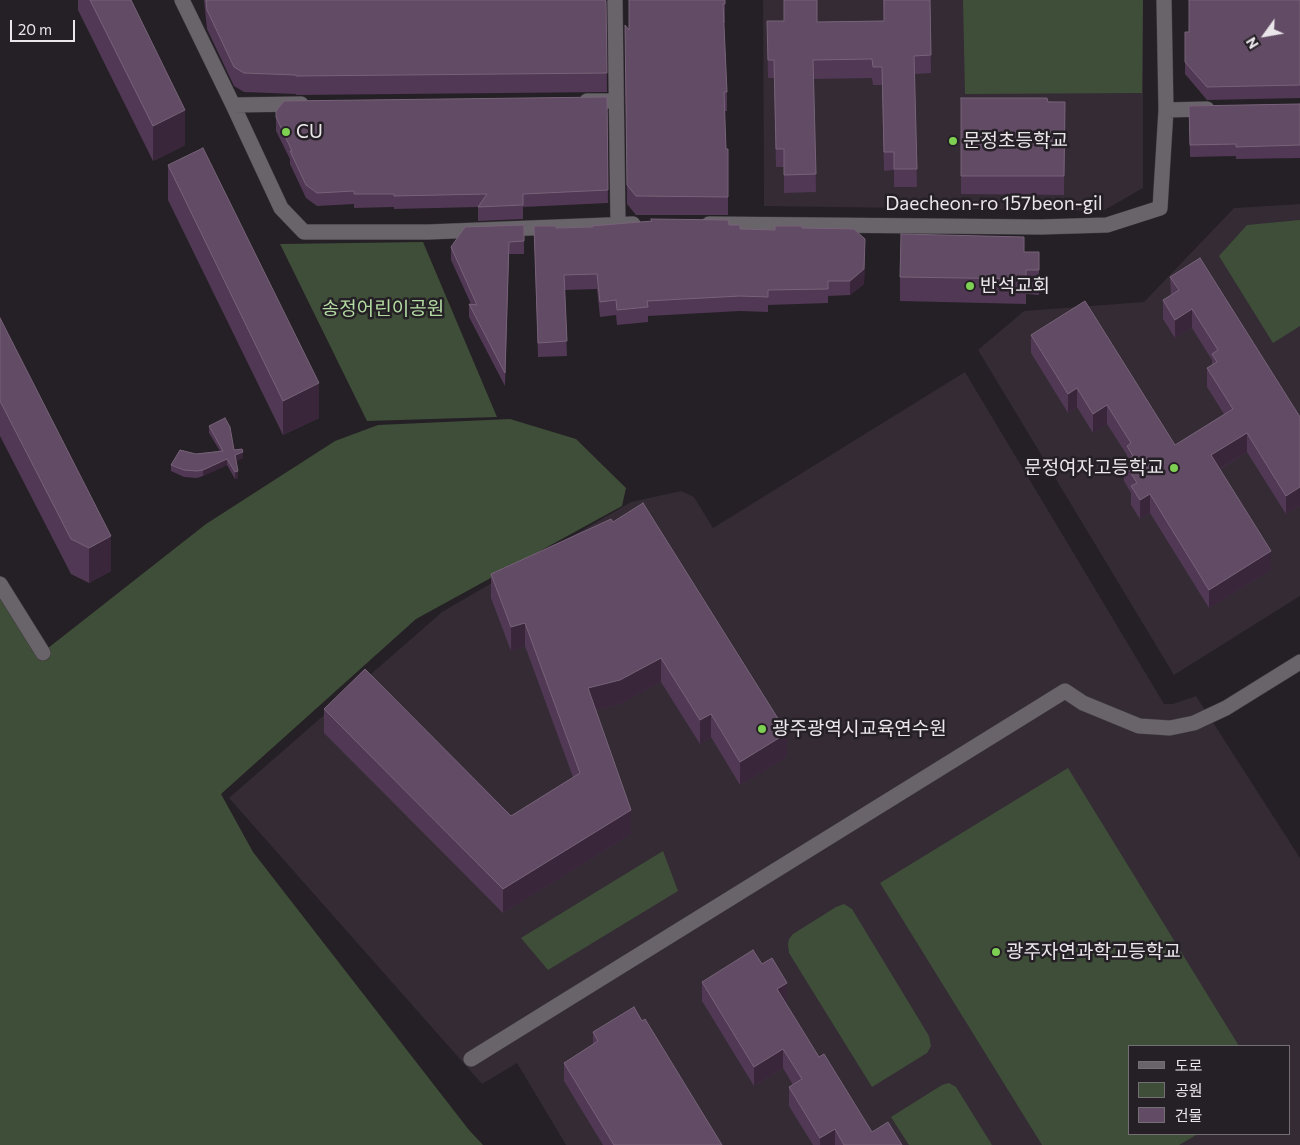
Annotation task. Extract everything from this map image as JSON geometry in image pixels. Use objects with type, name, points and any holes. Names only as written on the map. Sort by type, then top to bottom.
[{"type":"street","points":[[182,0],[281,208],[304,232],[428,232],[647,224]]},
{"type":"street","points":[[615,0],[618,224]]},
{"type":"street","name":"Daecheon-ro 157beon-gil","points":[[697,224],[1031,227],[1107,225],[1160,208],[1166,110],[1164,0]]},
{"type":"street","points":[[577,101],[616,101]]},
{"type":"street","points":[[233,104],[312,104]]},
{"type":"street","points":[[1166,110],[1224,109]]},
{"type":"street","points":[[0,584],[43,653]]},
{"type":"street","points":[[471,1059],[1066,692],[1082,703],[1139,726],[1170,728],[1194,723],[1226,708],[1300,662]]},
{"type":"shaded area","name":"문정초등학교","points":[[763,0],[1143,0],[1143,188],[1103,211],[764,206]]},
{"type":"shaded area","name":"문정여자고등학교","points":[[1300,204],[1300,596],[1174,675],[978,350],[1024,311],[1144,302],[1234,208]]},
{"type":"shaded area","name":"광주광역시교육연수원","points":[[965,372],[1164,704],[1173,704],[1196,696],[1300,858],[1300,1145],[566,1145],[517,1063],[482,1084],[229,798],[442,612],[631,502],[681,491],[694,497],[713,528]]},
{"type":"green space","points":[[963,0],[1143,0],[1142,93],[965,94]]},
{"type":"green space","points":[[1300,220],[1300,326],[1273,343],[1219,256],[1247,225]]},
{"type":"green space","name":"송정어린이공원","points":[[423,242],[497,417],[367,421],[280,244]]},
{"type":"green space","points":[[510,419],[576,439],[626,488],[622,506],[416,619],[221,794],[253,852],[469,1130],[483,1145],[0,1145],[0,590],[43,652],[206,524],[335,441],[378,425]]},
{"type":"green space","points":[[1068,768],[1238,1045],[1128,1045],[1128,1135],[1196,1135],[1179,1145],[1042,1145],[880,883]]},
{"type":"green space","points":[[663,851],[678,891],[548,970],[521,938]]},
{"type":"green space","points":[[844,904],[852,909],[929,1036],[931,1046],[927,1053],[872,1087],[789,953],[789,939],[793,934]]},
{"type":"green space","points":[[949,1083],[956,1087],[992,1145],[909,1145],[891,1117],[942,1085]]},
{"type":"building","points":[[90,0],[131,0],[185,110],[153,126]]},
{"type":"building","points":[[206,0],[605,0],[607,73],[296,76],[244,73],[234,67],[207,10]]},
{"type":"building","points":[[629,0],[725,0],[725,4],[723,4],[727,92],[724,92],[726,149],[728,149],[728,197],[636,196],[627,185],[625,25],[629,30]]},
{"type":"building","points":[[784,0],[817,0],[817,22],[884,21],[884,0],[930,0],[931,55],[914,56],[917,169],[894,169],[894,152],[884,152],[882,67],[873,67],[872,59],[813,60],[816,174],[784,175],[784,149],[776,149],[774,60],[768,60],[767,21],[784,21]]},
{"type":"building","points":[[1189,0],[1300,0],[1300,85],[1207,87],[1185,62],[1185,32],[1189,32]]},
{"type":"building","points":[[607,97],[608,190],[523,194],[523,205],[478,207],[487,194],[394,196],[394,194],[354,194],[354,191],[317,193],[306,185],[276,117],[276,111],[284,101]]},
{"type":"building","points":[[961,98],[1047,98],[1048,102],[1065,102],[1064,176],[961,176]]},
{"type":"building","points":[[1300,104],[1300,145],[1236,147],[1236,144],[1190,145],[1189,106]]},
{"type":"building","points":[[203,148],[319,383],[283,401],[168,165]]},
{"type":"building","points":[[651,219],[728,220],[729,225],[740,225],[740,229],[775,230],[775,226],[802,226],[802,228],[854,229],[865,239],[864,269],[850,281],[828,281],[828,289],[768,290],[768,297],[740,296],[647,301],[648,307],[617,310],[616,300],[600,302],[597,274],[564,275],[567,341],[538,343],[534,226],[556,226],[556,228],[593,227],[652,221]]},
{"type":"building","points":[[524,225],[524,241],[509,242],[505,373],[469,304],[477,305],[451,247],[465,227]]},
{"type":"building","points":[[901,234],[1024,237],[1024,252],[1039,252],[1039,270],[1026,270],[1026,279],[900,277]]},
{"type":"building","points":[[1200,258],[1300,417],[1300,487],[1286,496],[1247,433],[1211,455],[1271,551],[1209,590],[1150,494],[1140,500],[1131,486],[1137,483],[1124,462],[1133,456],[1127,446],[1131,443],[1107,405],[1093,414],[1077,388],[1068,394],[1031,335],[1085,301],[1175,445],[1233,409],[1207,368],[1217,362],[1212,354],[1218,350],[1192,309],[1175,320],[1163,300],[1179,290],[1170,277]]},
{"type":"building","points":[[0,318],[111,536],[89,548],[71,539],[0,401]]},
{"type":"building","points":[[225,418],[230,427],[234,450],[242,449],[243,452],[235,455],[238,471],[235,472],[227,459],[197,471],[184,470],[171,465],[180,450],[196,454],[223,451],[209,426]]},
{"type":"building","points":[[643,503],[787,733],[740,762],[711,714],[700,720],[661,658],[620,680],[588,688],[631,810],[503,889],[324,709],[365,669],[511,816],[580,773],[525,623],[511,627],[491,574],[611,519],[613,522]]},
{"type":"building","points":[[753,950],[762,964],[772,958],[787,983],[777,989],[819,1057],[824,1054],[872,1132],[888,1122],[902,1145],[844,1145],[835,1129],[820,1138],[789,1087],[802,1079],[783,1049],[754,1067],[702,982]]},
{"type":"building","points":[[634,1007],[642,1021],[645,1019],[722,1145],[614,1145],[564,1063],[598,1041],[593,1032]]},
{"type":"place","name":"CU","points":[[286,132]]},
{"type":"place","name":"문정초등학교","points":[[953,141]]},
{"type":"place","name":"반석교회","points":[[970,286]]},
{"type":"place","name":"문정여자고등학교","points":[[1174,468]]},
{"type":"place","name":"광주광역시교육연수원","points":[[762,729]]},
{"type":"place","name":"광주자연과학고등학교","points":[[996,952]]}]
